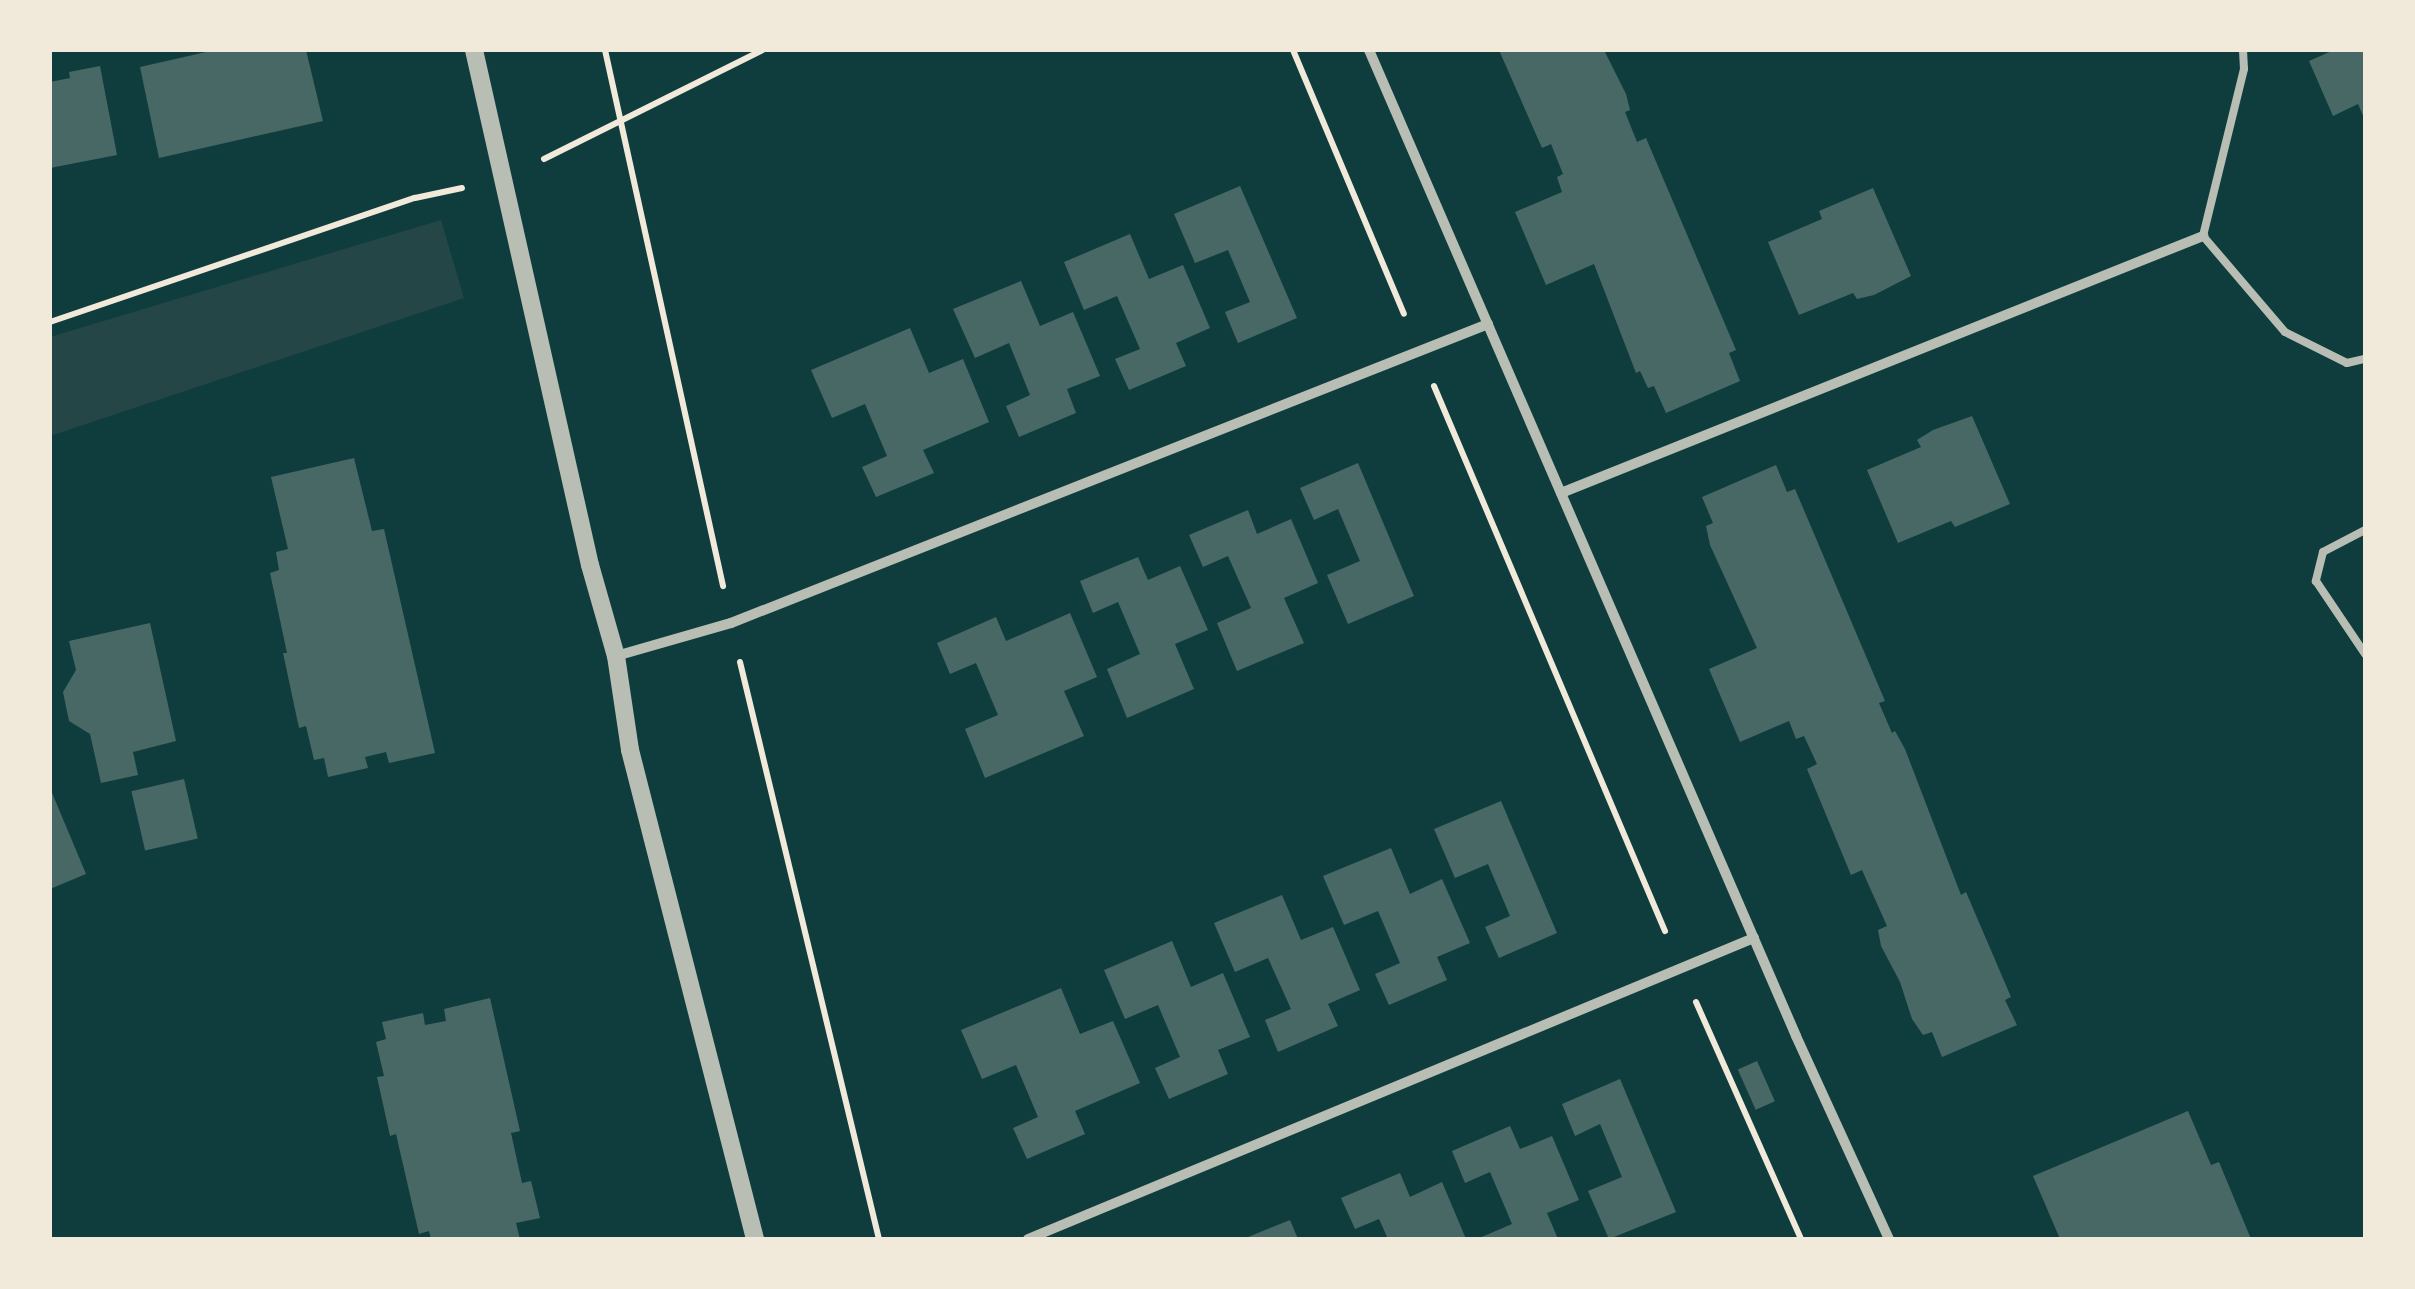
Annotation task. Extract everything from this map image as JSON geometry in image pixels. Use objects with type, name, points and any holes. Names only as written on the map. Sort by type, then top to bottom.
[{"type":"street","points":[[474,50],[590,565],[616,656],[630,750],[755,1239]]},
{"type":"street","points":[[1369,50],[1754,938],[1889,1239]]},
{"type":"street","points":[[1561,493],[2203,236]]},
{"type":"street","points":[[616,656],[748,616],[1488,324]]},
{"type":"street","points":[[1028,1239],[1754,938]]},
{"type":"lane","points":[[2242,50],[2244,69],[2203,236],[2285,332],[2347,363],[2365,359]]},
{"type":"lane","points":[[2365,530],[2323,552],[2316,581],[2365,654]]},
{"type":"path","points":[[50,322],[415,198],[506,179],[763,50]]},
{"type":"path","points":[[1293,50],[1681,968],[1801,1239]]},
{"type":"shaded area","points":[[441,220],[464,298],[50,436],[50,337]]},
{"type":"building","points":[[215,50],[306,50],[323,121],[159,158],[140,67]]},
{"type":"building","points":[[1499,50],[1604,50],[1626,94],[1630,110],[1625,112],[1637,142],[1646,138],[1736,350],[1729,353],[1740,381],[1666,413],[1654,386],[1648,388],[1640,371],[1636,373],[1594,264],[1546,285],[1515,212],[1562,192],[1557,177],[1563,174],[1551,144],[1542,148]]},
{"type":"building","points":[[2334,50],[2365,50],[2365,120],[2358,104],[2333,116],[2309,61]]},
{"type":"building","points":[[100,66],[117,155],[50,168],[50,82],[70,78],[69,72]]},
{"type":"building","points":[[1240,186],[1297,318],[1238,343],[1225,312],[1250,302],[1228,250],[1195,263],[1174,214]]},
{"type":"building","points":[[1873,188],[1911,276],[1874,295],[1857,299],[1853,293],[1799,315],[1768,242],[1822,219],[1819,211]]},
{"type":"building","points":[[1130,234],[1149,279],[1183,265],[1210,328],[1176,343],[1186,366],[1129,390],[1115,359],[1140,349],[1117,296],[1084,310],[1064,262]]},
{"type":"building","points":[[1021,281],[1040,326],[1073,312],[1100,376],[1067,389],[1076,413],[1019,437],[1006,406],[1030,395],[1009,343],[975,358],[953,309]]},
{"type":"building","points":[[910,328],[929,373],[963,359],[989,422],[923,450],[934,473],[876,497],[862,467],[887,456],[865,404],[832,418],[811,370]]},
{"type":"building","points":[[1972,416],[2010,504],[1955,527],[1951,521],[1898,543],[1867,470],[1921,447],[1917,440],[1933,430]]},
{"type":"building","points":[[354,458],[372,531],[384,529],[435,753],[389,763],[386,752],[365,757],[368,768],[328,777],[324,758],[314,760],[306,726],[299,728],[283,653],[287,653],[270,573],[279,570],[276,552],[288,549],[271,477]]},
{"type":"building","points":[[1358,463],[1414,596],[1348,624],[1327,575],[1360,561],[1338,509],[1314,520],[1300,488]]},
{"type":"building","points":[[1776,465],[1787,492],[1795,489],[1885,701],[1879,703],[1892,733],[1895,731],[1905,749],[1961,895],[1966,892],[2011,997],[2005,1000],[2017,1025],[1942,1057],[1932,1032],[1923,1035],[1912,1019],[1900,982],[1881,946],[1878,930],[1887,926],[1862,870],[1851,875],[1807,769],[1817,764],[1804,736],[1796,739],[1789,721],[1740,742],[1709,669],[1757,648],[1710,545],[1706,526],[1713,523],[1702,497]]},
{"type":"building","points":[[1248,510],[1257,534],[1291,519],[1318,583],[1284,598],[1304,643],[1237,671],[1217,623],[1251,608],[1228,556],[1203,567],[1189,535]]},
{"type":"building","points":[[1138,557],[1148,580],[1180,566],[1208,630],[1175,644],[1194,689],[1127,718],[1107,669],[1140,654],[1118,602],[1093,613],[1080,581]]},
{"type":"building","points":[[1070,613],[1097,677],[1064,691],[1084,736],[985,778],[965,729],[998,715],[976,663],[950,674],[937,643],[996,617],[1006,641]]},
{"type":"building","points":[[150,623],[176,741],[133,752],[138,775],[101,783],[90,734],[69,721],[63,692],[76,670],[69,641]]},
{"type":"building","points":[[184,779],[198,838],[145,851],[131,791]]},
{"type":"building","points":[[50,788],[86,874],[50,889]]},
{"type":"building","points":[[1501,801],[1557,933],[1499,958],[1485,927],[1510,916],[1488,864],[1455,878],[1434,829]]},
{"type":"building","points":[[1391,848],[1410,894],[1442,879],[1470,943],[1437,957],[1447,980],[1389,1005],[1375,974],[1400,963],[1378,911],[1344,925],[1323,876]]},
{"type":"building","points":[[1282,895],[1301,940],[1333,927],[1360,990],[1328,1004],[1338,1026],[1278,1052],[1265,1020],[1291,1009],[1268,958],[1235,972],[1214,923]]},
{"type":"building","points":[[1172,941],[1191,987],[1223,973],[1250,1037],[1218,1050],[1228,1074],[1169,1099],[1155,1068],[1180,1057],[1158,1005],[1125,1019],[1104,970]]},
{"type":"building","points":[[1061,988],[1080,1034],[1113,1021],[1140,1083],[1075,1111],[1085,1134],[1027,1159],[1013,1128],[1038,1117],[1016,1065],[982,1079],[961,1030]]},
{"type":"building","points":[[490,998],[520,1131],[511,1133],[522,1183],[531,1181],[540,1218],[516,1223],[520,1239],[431,1239],[429,1231],[419,1234],[396,1134],[390,1136],[377,1077],[384,1076],[376,1042],[386,1039],[382,1022],[423,1013],[425,1025],[446,1021],[444,1009]]},
{"type":"building","points":[[1757,1061],[1775,1101],[1756,1110],[1738,1070]]},
{"type":"building","points":[[1620,1079],[1676,1212],[1609,1239],[1588,1191],[1622,1177],[1600,1124],[1575,1136],[1562,1104]]},
{"type":"building","points":[[2188,1111],[2211,1165],[2219,1162],[2251,1239],[2060,1239],[2033,1176]]},
{"type":"building","points":[[1510,1126],[1520,1149],[1552,1136],[1579,1200],[1547,1213],[1558,1239],[1477,1239],[1512,1224],[1490,1172],[1465,1183],[1452,1151]]},
{"type":"building","points":[[1400,1173],[1410,1197],[1442,1182],[1466,1239],[1388,1239],[1379,1219],[1355,1229],[1341,1198]]},
{"type":"building","points":[[1290,1220],[1298,1239],[1243,1239]]}]
